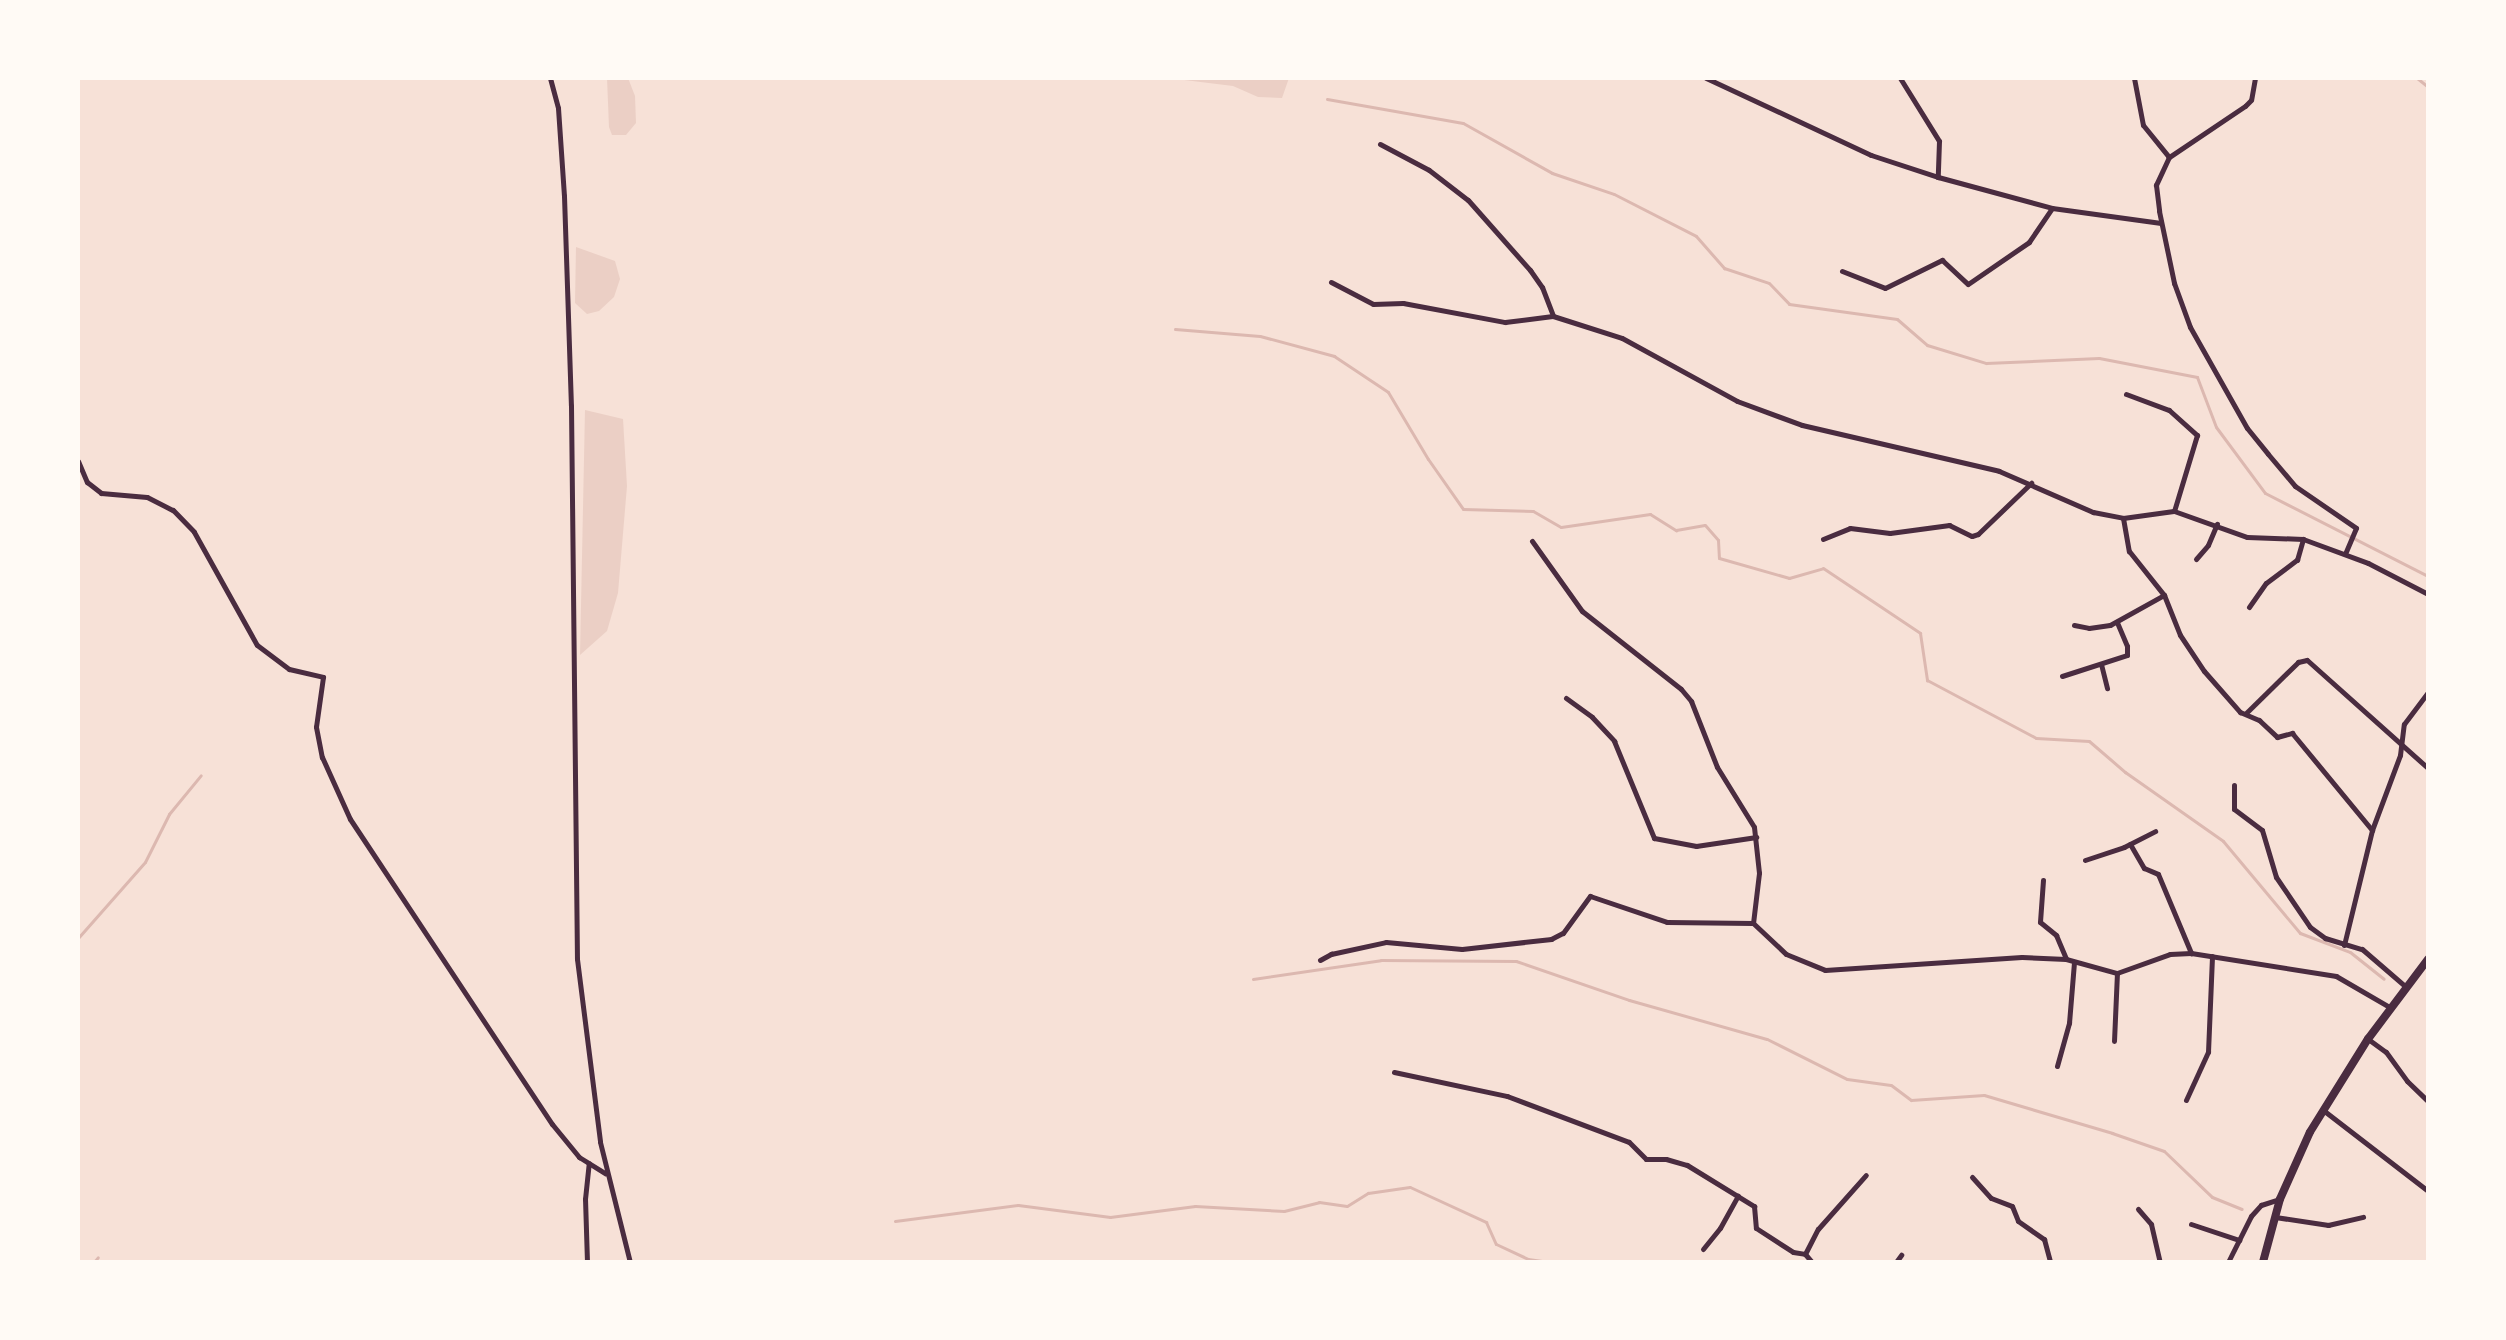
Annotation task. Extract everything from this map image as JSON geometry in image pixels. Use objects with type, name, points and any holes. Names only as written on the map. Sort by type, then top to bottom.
[{"type":"highway","points":[[2263,1262],[2280,1199],[2322,1109],[2368,1039],[2428,959]]},
{"type":"street","points":[[550,78],[558,108],[564,196],[571,390],[577,959],[587,1066],[606,1174],[630,1262]]},
{"type":"street","points":[[1706,78],[1871,155],[1938,177],[2052,208],[2161,223]]},
{"type":"street","points":[[1900,78],[1939,141],[1938,177]]},
{"type":"street","points":[[2134,78],[2143,125],[2169,157]]},
{"type":"street","points":[[2255,78],[2251,100],[2245,106],[2184,144],[2169,157],[2156,185],[2161,223],[2174,283],[2190,327],[2247,428],[2268,454],[2295,486],[2356,528],[2345,554]]},
{"type":"street","points":[[1380,144],[1436,174],[1468,200],[1530,270],[1542,287],[1553,316]]},
{"type":"street","points":[[1842,271],[1885,288],[1942,260],[1968,284],[2029,242],[2052,208]]},
{"type":"street","points":[[1331,282],[1373,304],[1403,303],[1505,322],[1553,316],[1622,338],[1768,413],[1858,439],[1972,463],[2031,483],[2093,512],[2123,518],[2174,511],[2255,538],[2303,539],[2345,554],[2428,594]]},
{"type":"street","points":[[2126,394],[2169,410],[2197,435],[2174,511]]},
{"type":"street","points":[[78,461],[87,482],[101,493],[147,497],[173,510],[194,532],[257,645],[289,669],[323,677],[316,727],[322,757],[350,819],[552,1124],[579,1157],[606,1174]]},
{"type":"street","points":[[1823,539],[1850,528],[1890,533],[1949,525],[1967,534],[1978,534],[2031,483]]},
{"type":"street","points":[[2123,518],[2129,551],[2164,595],[2180,635],[2221,692],[2277,737],[2292,733],[2372,830]]},
{"type":"street","points":[[2196,559],[2208,545],[2217,524]]},
{"type":"street","points":[[2249,607],[2266,583],[2297,560],[2303,539]]},
{"type":"street","points":[[1532,541],[1582,611],[1686,694],[1717,767],[1751,817],[1759,873],[1753,923]]},
{"type":"street","points":[[2074,625],[2089,628],[2117,622],[2164,595]]},
{"type":"street","points":[[2062,676],[2122,658],[2128,652],[2117,622]]},
{"type":"street","points":[[2245,714],[2298,662],[2307,660],[2428,768]]},
{"type":"street","points":[[2101,664],[2107,688]]},
{"type":"street","points":[[2344,945],[2372,830],[2395,770],[2404,724],[2428,692]]},
{"type":"street","points":[[1566,698],[1592,717],[1614,741],[1654,838],[1696,846],[1756,837]]},
{"type":"street","points":[[2234,785],[2234,809],[2265,835],[2279,883],[2316,932],[2344,945],[2362,949],[2407,988]]},
{"type":"street","points":[[2085,860],[2130,844],[2155,831]]},
{"type":"street","points":[[2130,844],[2144,868],[2158,874],[2191,953]]},
{"type":"street","points":[[2043,880],[2040,922],[2056,935],[2066,959]]},
{"type":"street","points":[[1320,960],[1361,946],[1386,942],[1462,949],[1551,939],[1563,933],[1590,896],[1667,922],[1753,923],[1786,954],[1825,970],[2022,957],[2066,959],[2117,973],[2156,957],[2191,953],[2336,976],[2391,1008]]},
{"type":"street","points":[[2186,1100],[2208,1052],[2212,956]]},
{"type":"street","points":[[2057,1066],[2069,1028],[2074,962]]},
{"type":"street","points":[[2114,1041],[2117,973]]},
{"type":"street","points":[[2368,1039],[2386,1052],[2407,1081],[2428,1101]]},
{"type":"street","points":[[1394,1072],[1507,1096],[1567,1116],[1629,1142],[1646,1159],[1666,1159],[1687,1165],[1754,1206],[1756,1228],[1793,1252],[1805,1254],[1812,1262]]},
{"type":"street","points":[[2322,1109],[2428,1191]]},
{"type":"street","points":[[587,1262],[585,1199],[589,1163]]},
{"type":"street","points":[[1805,1254],[1818,1229],[1866,1175]]},
{"type":"street","points":[[1972,1177],[1991,1198],[2012,1206],[2022,1225],[2044,1239],[2050,1262]]},
{"type":"street","points":[[1703,1249],[1720,1228],[1738,1196]]},
{"type":"street","points":[[2228,1262],[2251,1216],[2261,1205],[2280,1199]]},
{"type":"street","points":[[2138,1209],[2151,1224],[2160,1262]]},
{"type":"street","points":[[2275,1217],[2328,1225],[2363,1217]]},
{"type":"street","points":[[2191,1224],[2239,1240]]},
{"type":"street","points":[[1896,1262],[1901,1255]]},
{"type":"shaded area","points":[[607,78],[628,78],[635,96],[636,123],[626,135],[612,135],[609,127]]},
{"type":"shaded area","points":[[1168,78],[1289,78],[1282,98],[1258,97],[1233,86]]},
{"type":"shaded area","points":[[576,247],[615,261],[620,279],[614,297],[599,311],[587,314],[575,303]]},
{"type":"shaded area","points":[[585,410],[623,419],[627,486],[618,593],[607,631],[580,655]]},
{"type":"waterway","points":[[2417,78],[2428,87]]},
{"type":"waterway","points":[[1327,99],[1463,123],[1552,173],[1614,194],[1696,236],[1724,268],[1769,283],[1789,304],[1897,319],[1927,345],[1986,363],[2099,358],[2197,377],[2216,427],[2265,493],[2428,576]]},
{"type":"waterway","points":[[1175,329],[1260,336],[1334,356],[1388,392],[1428,459],[1463,509],[1533,511],[1561,527],[1650,514],[1676,530],[1705,525],[1718,540],[1719,558],[1789,578],[1823,568],[1920,633],[1927,680],[2036,738],[2089,741],[2125,772],[2223,841],[2300,933],[2350,952],[2384,979]]},
{"type":"waterway","points":[[78,938],[145,862],[169,814],[201,775]]},
{"type":"waterway","points":[[1253,979],[1381,960],[1516,961],[1629,1000],[1767,1039],[1847,1079],[1891,1085],[1911,1100],[1984,1095],[2112,1133],[2164,1151],[2212,1197],[2242,1209]]},
{"type":"waterway","points":[[895,1221],[1018,1205],[1110,1217],[1195,1206],[1284,1211],[1319,1202],[1347,1206],[1368,1193],[1410,1187],[1486,1222],[1496,1244],[1528,1259],[1549,1262]]},
{"type":"waterway","points":[[94,1262],[98,1257]]}]
